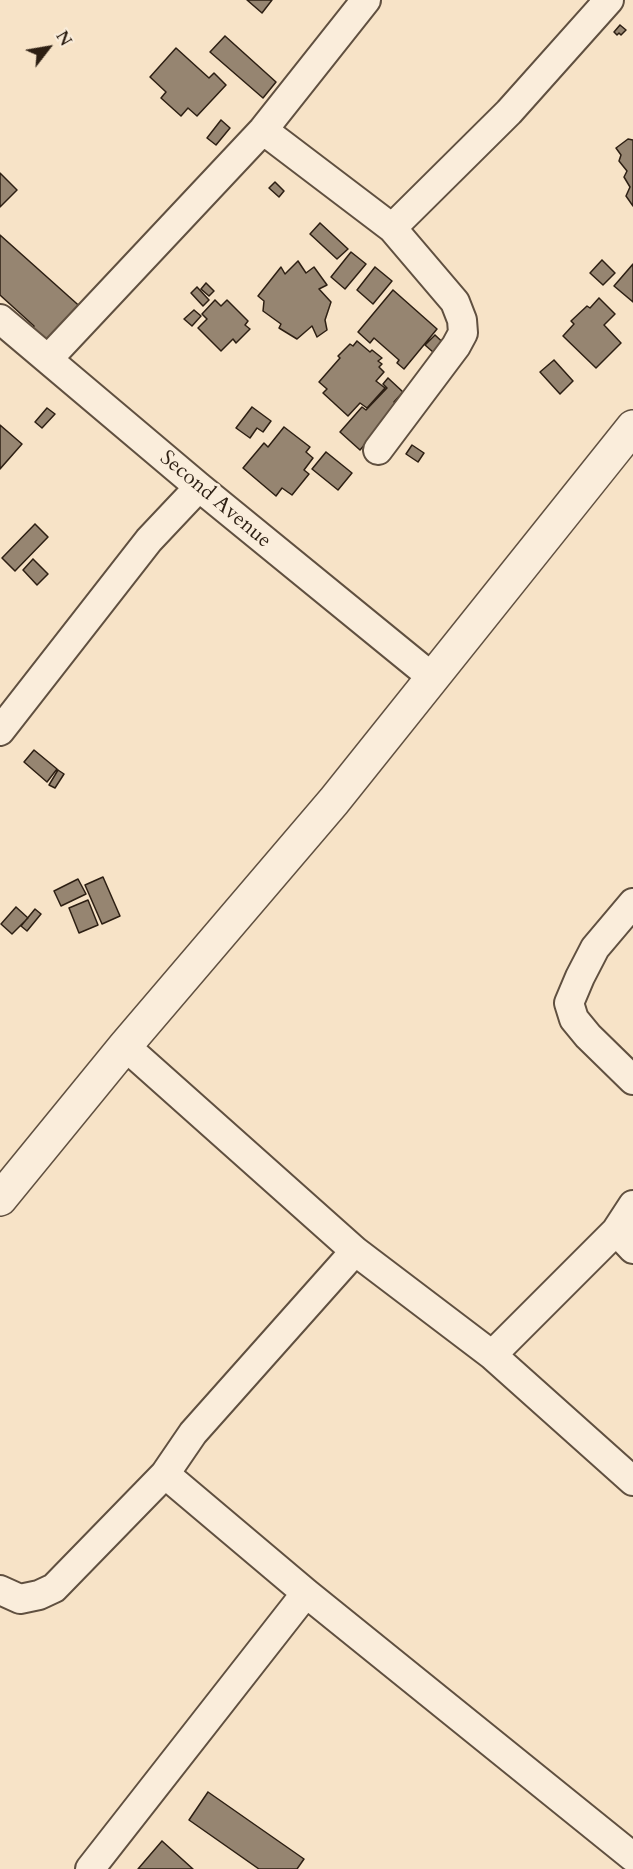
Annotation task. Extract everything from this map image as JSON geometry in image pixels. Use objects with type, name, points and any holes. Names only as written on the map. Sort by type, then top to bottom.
[{"type":"street","points":[[48,359],[263,130],[366,0]]},
{"type":"street","points":[[392,228],[509,112],[609,0]]},
{"type":"street","points":[[263,130],[392,228],[454,302],[462,320],[464,333],[378,450]]},
{"type":"street","name":"Second Avenue","points":[[0,319],[198,487],[433,678]]},
{"type":"street","points":[[0,1199],[125,1046],[334,801],[633,427]]},
{"type":"street","points":[[0,730],[149,540],[198,487]]},
{"type":"street","points":[[633,903],[595,948],[580,976],[570,1003],[574,1018],[588,1036],[633,1080]]},
{"type":"street","points":[[125,1046],[355,1251],[492,1355],[633,1481]]},
{"type":"street","points":[[492,1355],[624,1240],[633,1205]]},
{"type":"street","points":[[0,1590],[20,1599],[39,1595],[54,1588],[165,1474],[193,1433],[355,1251]]},
{"type":"street","points":[[165,1474],[306,1593],[633,1857]]},
{"type":"street","points":[[90,1869],[306,1593]]},
{"type":"building","points":[[247,0],[272,0],[262,13]]},
{"type":"building","points":[[620,25],[626,30],[621,35],[619,33],[617,35],[614,32]]},
{"type":"building","points":[[225,36],[276,82],[263,98],[210,52]]},
{"type":"building","points":[[176,48],[209,78],[214,73],[226,85],[197,116],[188,108],[181,116],[161,98],[166,92],[150,77]]},
{"type":"building","points":[[221,120],[230,128],[216,145],[207,138]]},
{"type":"building","points":[[628,139],[633,140],[633,206],[626,196],[630,187],[624,177],[627,171],[619,161],[621,155],[616,148]]},
{"type":"building","points":[[0,173],[17,190],[0,207]]},
{"type":"building","points":[[275,182],[284,191],[279,197],[269,188]]},
{"type":"building","points":[[320,223],[348,249],[337,259],[310,234]]},
{"type":"building","points":[[0,235],[85,311],[44,347],[29,333],[34,326],[0,295]]},
{"type":"building","points":[[351,252],[366,264],[345,289],[331,277]]},
{"type":"building","points":[[602,260],[615,273],[603,285],[590,273]]},
{"type":"building","points":[[298,261],[306,273],[314,267],[327,285],[319,289],[331,302],[325,320],[327,330],[317,337],[312,326],[297,339],[279,328],[281,324],[263,311],[264,301],[258,296],[281,267],[285,274]]},
{"type":"building","points":[[633,264],[633,302],[614,286]]},
{"type":"building","points":[[375,267],[392,281],[373,304],[357,290]]},
{"type":"building","points":[[206,283],[214,291],[209,296],[201,289]]},
{"type":"building","points":[[197,287],[209,300],[203,306],[191,293]]},
{"type":"building","points":[[393,290],[437,329],[404,369],[397,363],[399,360],[374,338],[370,343],[358,332]]},
{"type":"building","points":[[599,298],[615,314],[604,325],[621,343],[596,368],[563,336],[574,324],[571,321],[587,306],[590,308]]},
{"type":"building","points":[[215,300],[221,306],[227,300],[248,321],[245,325],[250,329],[236,343],[233,339],[221,351],[198,328],[207,319],[202,314]]},
{"type":"building","points":[[194,310],[201,316],[192,326],[184,319]]},
{"type":"building","points":[[435,335],[451,350],[442,360],[425,345]]},
{"type":"building","points":[[357,341],[382,358],[378,361],[382,364],[379,367],[384,372],[376,381],[385,388],[367,408],[360,403],[348,416],[323,393],[327,389],[319,382],[340,358],[338,356],[350,344],[353,346]]},
{"type":"building","points":[[554,360],[573,381],[560,394],[540,372]]},
{"type":"building","points":[[388,378],[403,392],[394,402],[399,406],[360,450],[340,432],[362,407],[366,410],[387,388],[383,384]]},
{"type":"building","points":[[252,407],[271,421],[263,432],[257,428],[250,438],[236,428]]},
{"type":"building","points":[[47,408],[55,414],[42,428],[35,422]]},
{"type":"building","points":[[0,425],[22,444],[0,469]]},
{"type":"building","points":[[284,427],[310,447],[306,452],[313,458],[304,470],[309,474],[292,495],[282,488],[276,496],[243,468],[264,443],[268,447]]},
{"type":"building","points":[[412,445],[424,453],[418,462],[406,454]]},
{"type":"building","points":[[326,452],[352,473],[338,490],[312,469]]},
{"type":"building","points":[[35,524],[48,537],[15,571],[2,558]]},
{"type":"building","points":[[33,559],[48,574],[37,585],[23,570]]},
{"type":"building","points":[[34,750],[57,769],[47,782],[24,762]]},
{"type":"building","points":[[58,770],[64,774],[55,788],[49,785]]},
{"type":"building","points":[[103,877],[120,916],[102,924],[85,885]]},
{"type":"building","points":[[78,879],[86,894],[61,906],[54,891]]},
{"type":"building","points":[[88,900],[98,925],[79,933],[69,908]]},
{"type":"building","points":[[16,907],[28,918],[12,934],[1,924]]},
{"type":"building","points":[[35,909],[41,914],[27,931],[21,926]]},
{"type":"building","points":[[208,1792],[304,1859],[297,1869],[259,1869],[189,1820]]},
{"type":"building","points":[[162,1841],[193,1869],[138,1869]]}]
